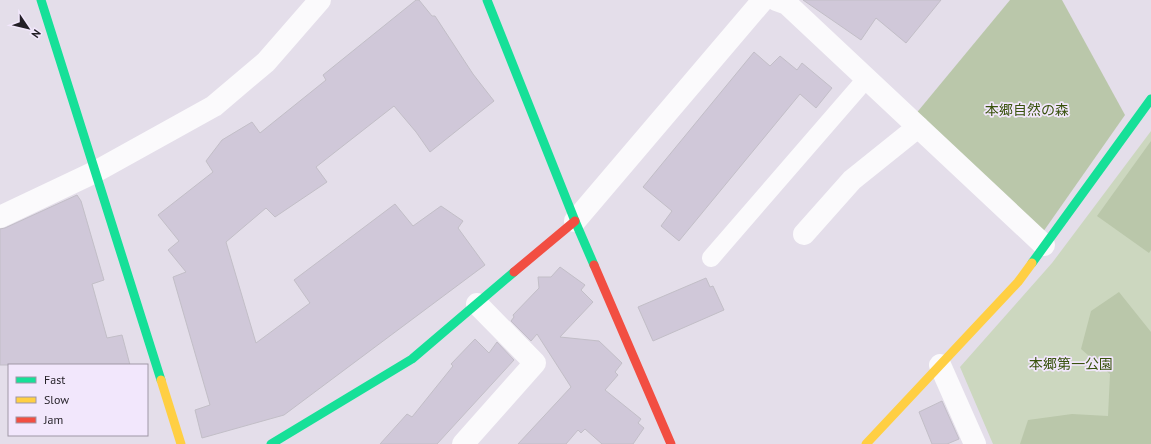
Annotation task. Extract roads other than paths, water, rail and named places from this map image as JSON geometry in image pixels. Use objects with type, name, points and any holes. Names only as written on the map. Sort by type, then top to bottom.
[{"type":"street","points":[[41,0],[181,444]]},
{"type":"street","points":[[0,217],[95,172],[214,106],[266,62],[320,0]]},
{"type":"street","points":[[487,0],[575,222],[671,444]]},
{"type":"street","points":[[271,444],[412,359],[575,222],[763,0]]},
{"type":"street","points":[[776,0],[787,4],[1044,245]]},
{"type":"street","points":[[866,444],[1018,282],[1151,99]]},
{"type":"street","points":[[804,234],[852,180],[918,127]]},
{"type":"street","points":[[462,444],[535,363],[477,304]]},
{"type":"street","points":[[940,365],[975,444]]},
{"type":"lane","points":[[710,258],[866,79]]},
{"type":"park label","name":"本郷自然の森","points":[[1027,110]]},
{"type":"park label","name":"本郷第一公園","points":[[1071,364]]}]
